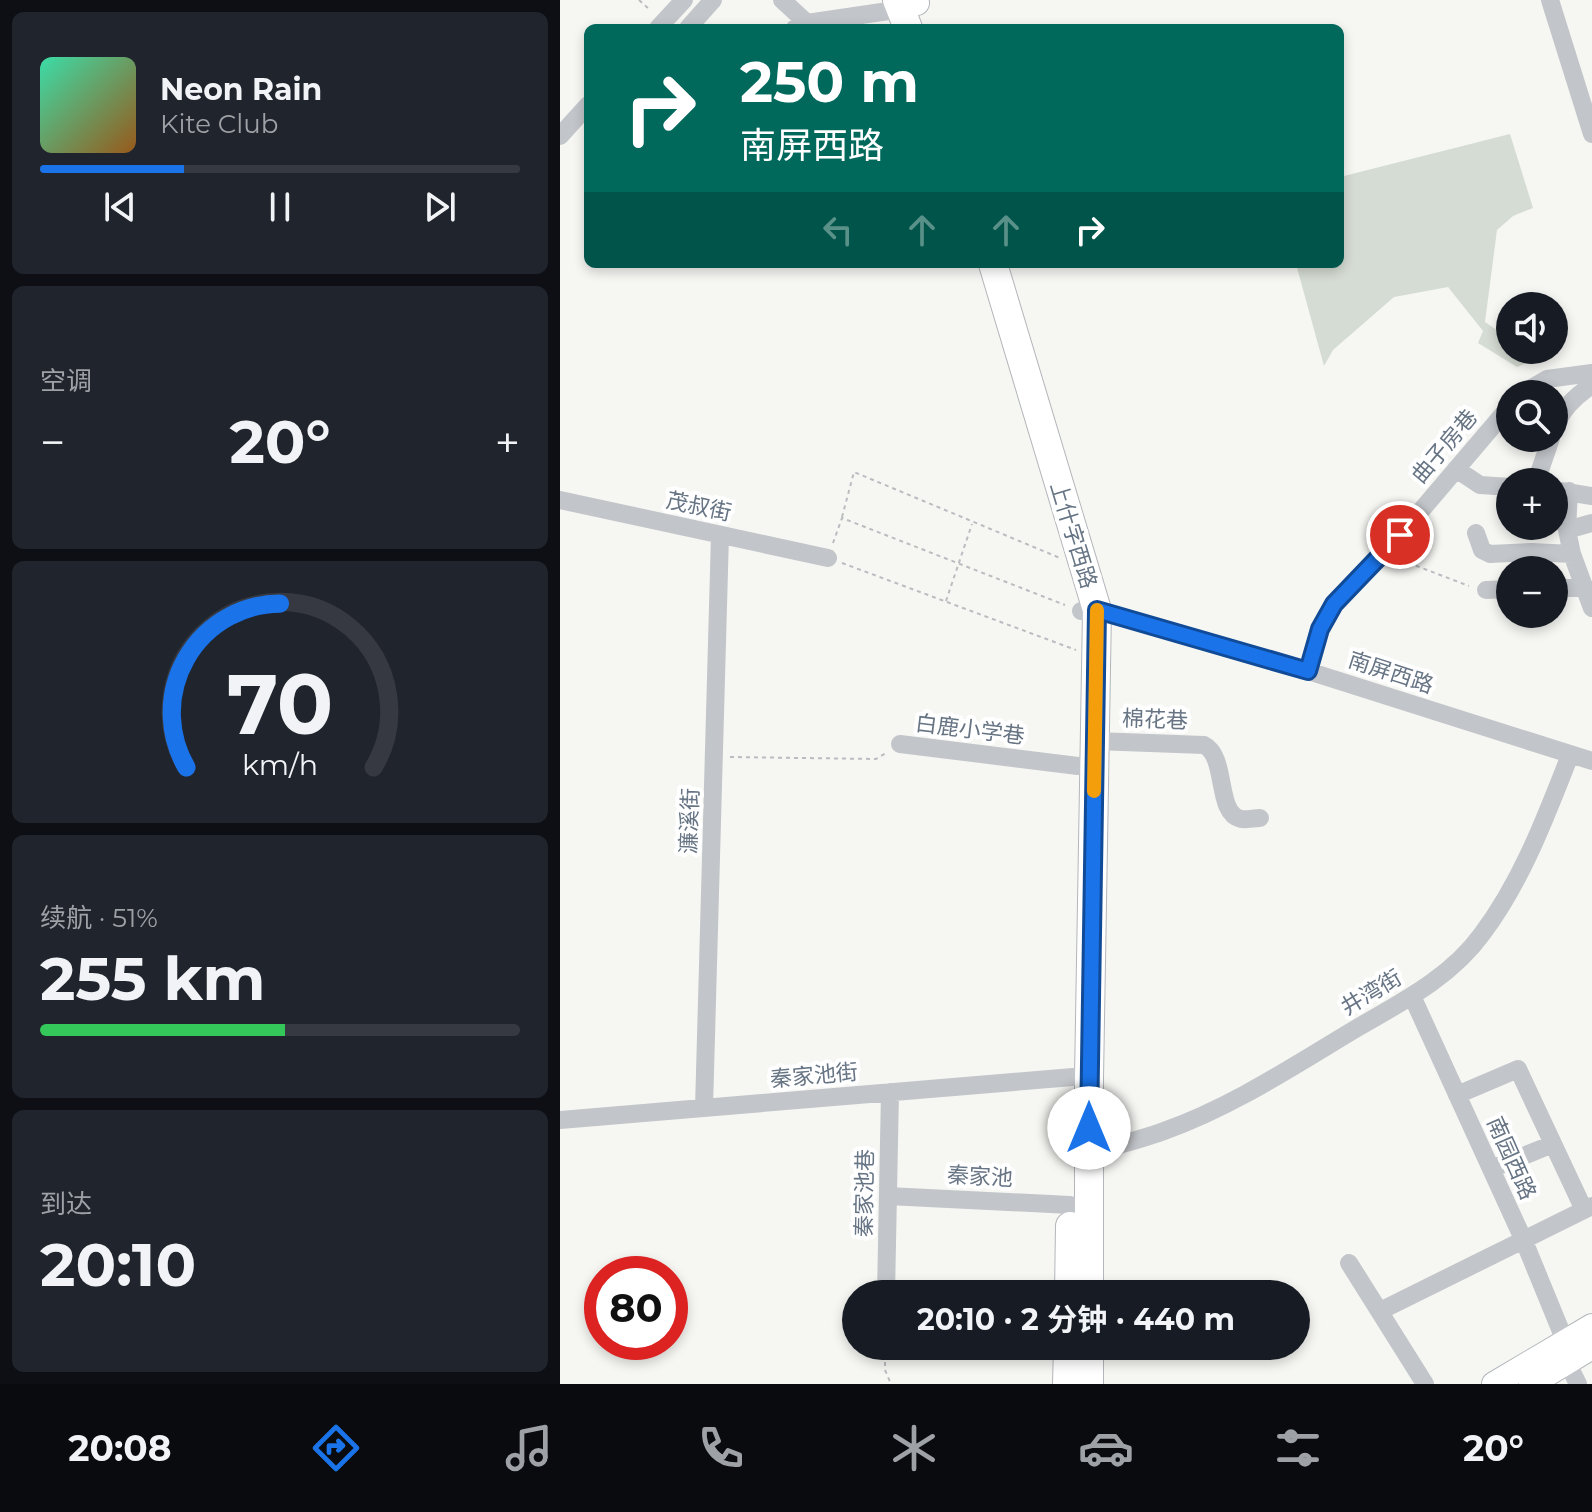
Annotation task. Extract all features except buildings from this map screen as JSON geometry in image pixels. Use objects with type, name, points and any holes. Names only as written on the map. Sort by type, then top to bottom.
[{"type":"highway","name":"上什字西路","points":[[979,268],[1066,560],[1089,610],[1080,652],[1069,1280]]},
{"type":"highway","name":"上什字西路","points":[[994,268],[1089,610],[1095,741],[1089,1280]]},
{"type":"highway","points":[[1067,1384],[1068,1360]]},
{"type":"highway","points":[[1089,1360],[1089,1384]]},
{"type":"main road","points":[[1494,1384],[1570,1362],[1592,1326]]},
{"type":"main road","points":[[1531,1384],[1592,1347]]},
{"type":"street","points":[[662,24],[684,0]]},
{"type":"street","points":[[692,24],[713,0]]},
{"type":"street","points":[[782,0],[801,24]]},
{"type":"street","points":[[1550,0],[1592,134]]},
{"type":"street","points":[[815,24],[910,8]]},
{"type":"street","points":[[560,136],[584,109]]},
{"type":"street","points":[[1545,380],[1592,373]]},
{"type":"street","points":[[1568,406],[1592,385]]},
{"type":"street","name":"曲子房巷","points":[[1308,671],[1320,629],[1334,604],[1384,554],[1496,422]]},
{"type":"street","points":[[1456,469],[1480,485],[1496,486]]},
{"type":"street","points":[[1568,491],[1592,496]]},
{"type":"street","name":"茂叔街","points":[[560,500],[828,558]]},
{"type":"street","points":[[1568,530],[1592,523]]},
{"type":"street","points":[[1476,533],[1486,554],[1572,554]]},
{"type":"street","name":"濂溪街","points":[[704,1108],[720,535]]},
{"type":"street","points":[[1568,535],[1592,608]]},
{"type":"street","points":[[1568,588],[1586,588]]},
{"type":"street","points":[[1486,590],[1496,590]]},
{"type":"street","name":"南屏西路","points":[[1089,610],[1308,671],[1592,761]]},
{"type":"street","name":"棉花巷","points":[[1095,741],[1199,744],[1211,748],[1233,815],[1240,819],[1260,818]]},
{"type":"street","name":"白鹿小学巷","points":[[900,744],[1078,766]]},
{"type":"street","name":"井湾街","points":[[1089,1153],[1166,1130],[1231,1101],[1412,996],[1452,967],[1481,936],[1526,860],[1570,755]]},
{"type":"street","name":"南园西路","points":[[1412,996],[1524,1241],[1570,1362]]},
{"type":"street","points":[[1380,1311],[1588,1208],[1553,1144],[1518,1069],[1457,1095]]},
{"type":"street","name":"秦家池街","points":[[560,1120],[1073,1077]]},
{"type":"street","name":"秦家池巷","points":[[886,1280],[890,1092]]},
{"type":"street","points":[[1491,1169],[1553,1144]]},
{"type":"street","name":"秦家池","points":[[888,1196],[1070,1205]]},
{"type":"street","points":[[1349,1263],[1425,1384]]},
{"type":"path","points":[[1066,560],[854,472],[828,558],[1080,652]]},
{"type":"path","points":[[842,518],[1089,610]]},
{"type":"path","points":[[946,602],[973,522]]},
{"type":"path","points":[[1384,554],[1475,589],[1486,590]]},
{"type":"path","name":"白鹿小学巷","points":[[715,757],[876,759],[900,744]]},
{"type":"path","points":[[885,1360],[885,1370],[891,1384]]},
{"type":"shaded area","points":[[1510,134],[1533,208],[1513,216],[1497,230],[1485,322],[1496,329],[1496,354],[1478,343],[1483,331],[1448,287],[1394,297],[1333,350],[1324,366],[1297,268],[1344,268],[1344,176]]},
{"type":"slow traffic","points":[[1094,791],[1097,610]]},
{"type":"route","points":[[1089,1128],[1097,610],[1308,671],[1320,629],[1334,604],[1400,535]]}]
